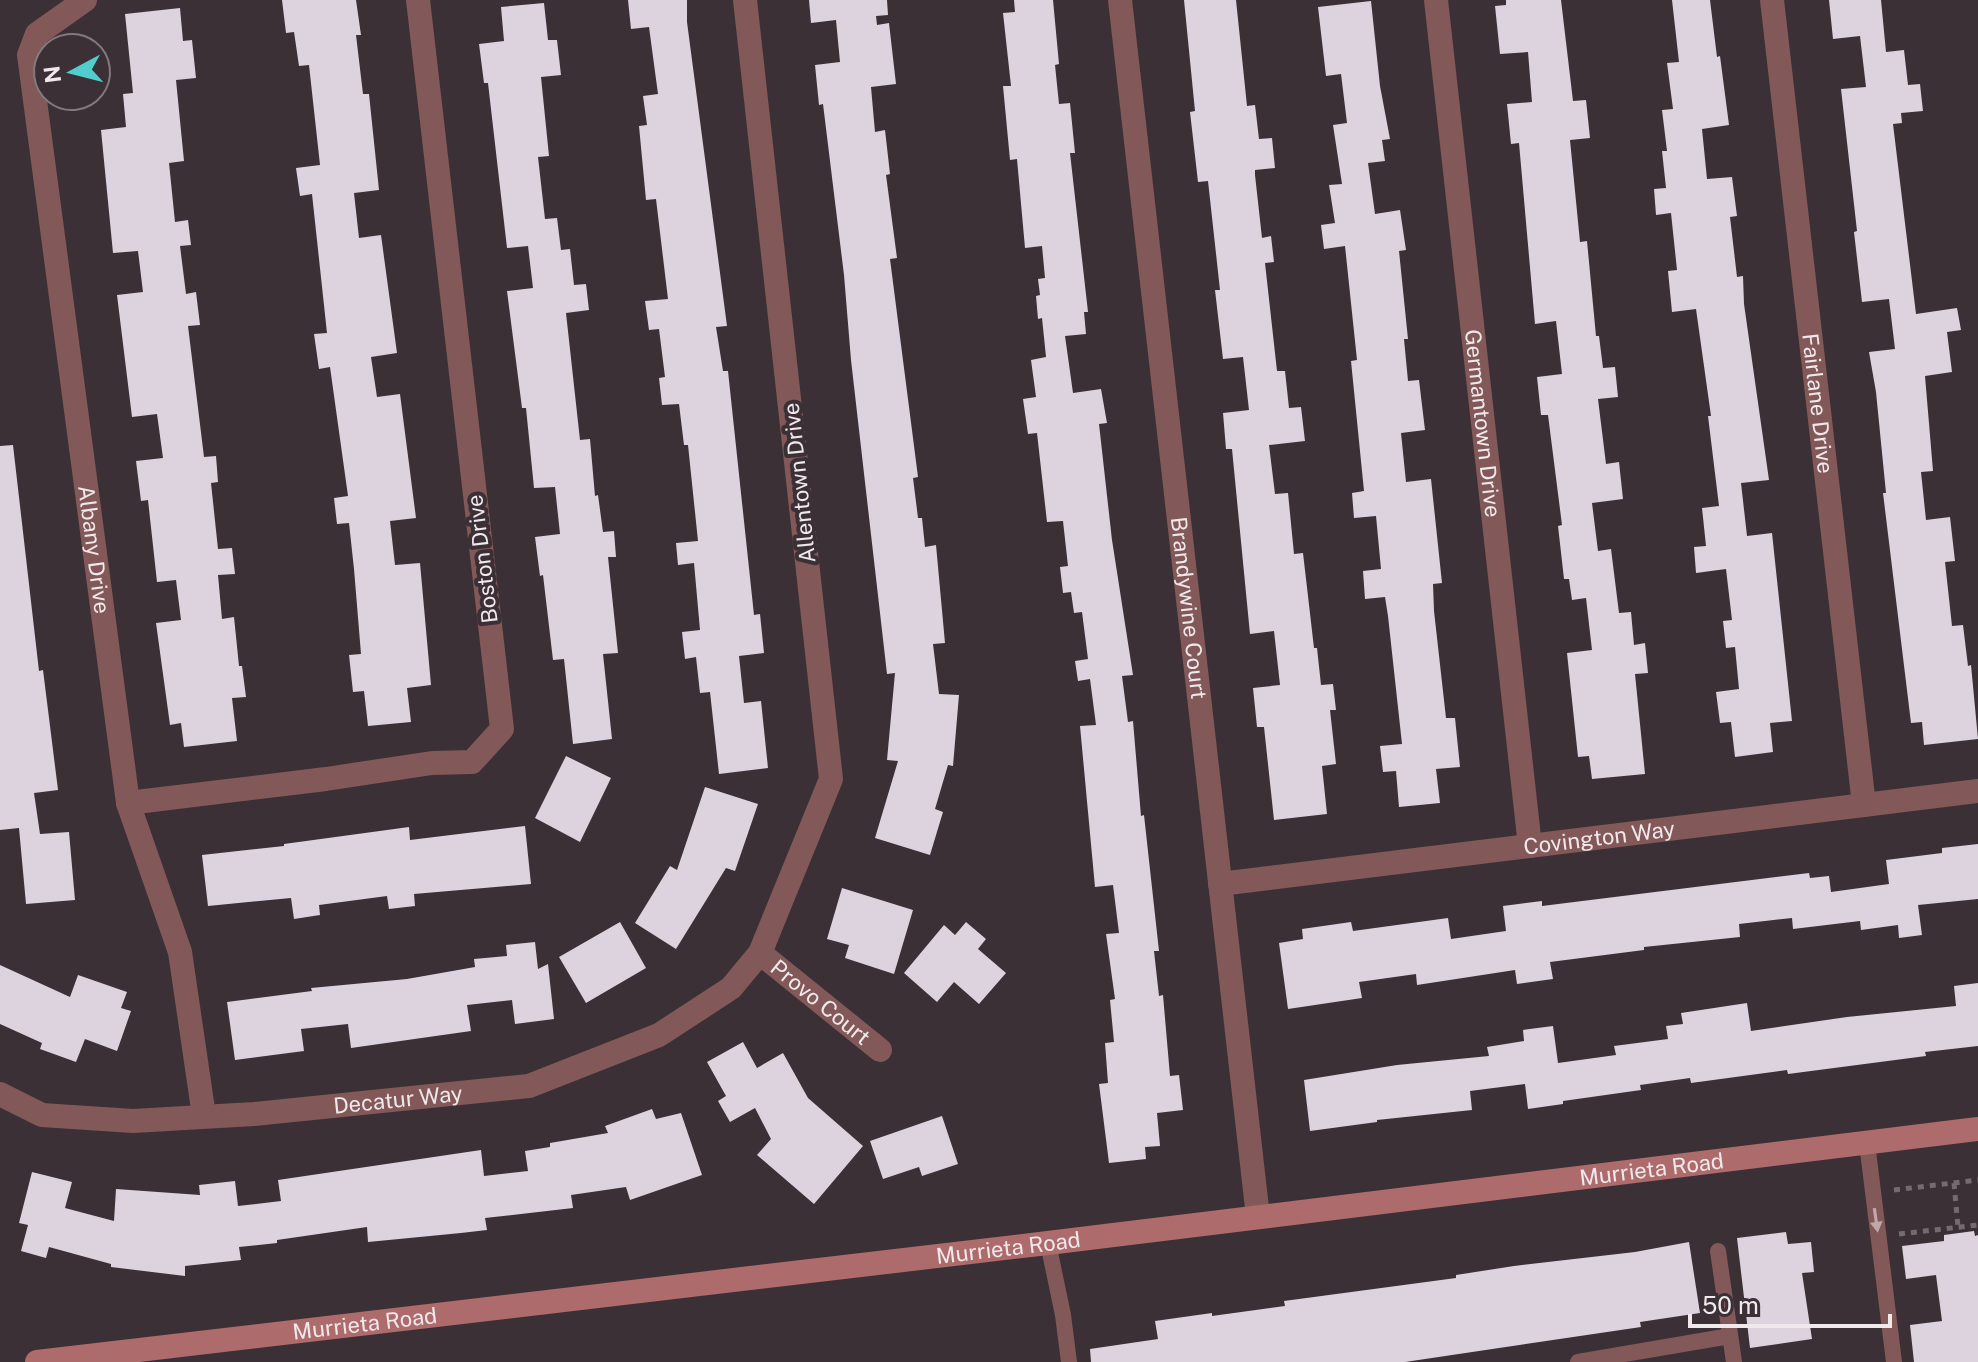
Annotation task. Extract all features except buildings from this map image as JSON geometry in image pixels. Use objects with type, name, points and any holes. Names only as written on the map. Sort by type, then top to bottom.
[{"type":"main road","name":"Murrieta Road","points":[[37,1362],[1978,1129]]},
{"type":"street","name":"Albany Drive","points":[[85,0],[37,34],[29,55],[128,803],[180,952],[204,1116]]},
{"type":"street","name":"Boston Drive","points":[[128,803],[432,763],[472,762],[502,729],[418,0]]},
{"type":"street","name":"Allentown Drive","points":[[745,0],[831,779],[760,953]]},
{"type":"street","name":"Brandywine Court","points":[[1120,0],[1258,1217]]},
{"type":"street","name":"Germantown Drive","points":[[1436,0],[1530,846]]},
{"type":"street","name":"Fairlane Drive","points":[[1772,0],[1864,805]]},
{"type":"street","name":"Covington Way","points":[[1220,884],[1978,791]]},
{"type":"street","name":"Provo Court","points":[[760,953],[880,1050]]},
{"type":"street","name":"Decatur Way","points":[[0,1094],[42,1115],[133,1121],[254,1114],[529,1086],[659,1035],[731,988],[760,953]]},
{"type":"lane","points":[[1867,1143],[1894,1362]]},
{"type":"lane","points":[[1048,1243],[1069,1362]]},
{"type":"lane","points":[[1718,1251],[1734,1362]]},
{"type":"lane","points":[[1578,1362],[1730,1336]]},
{"type":"path","points":[[1873,1192],[1978,1180]]},
{"type":"path","points":[[1954,1183],[1958,1227]]},
{"type":"path","points":[[1878,1236],[1978,1225]]}]
